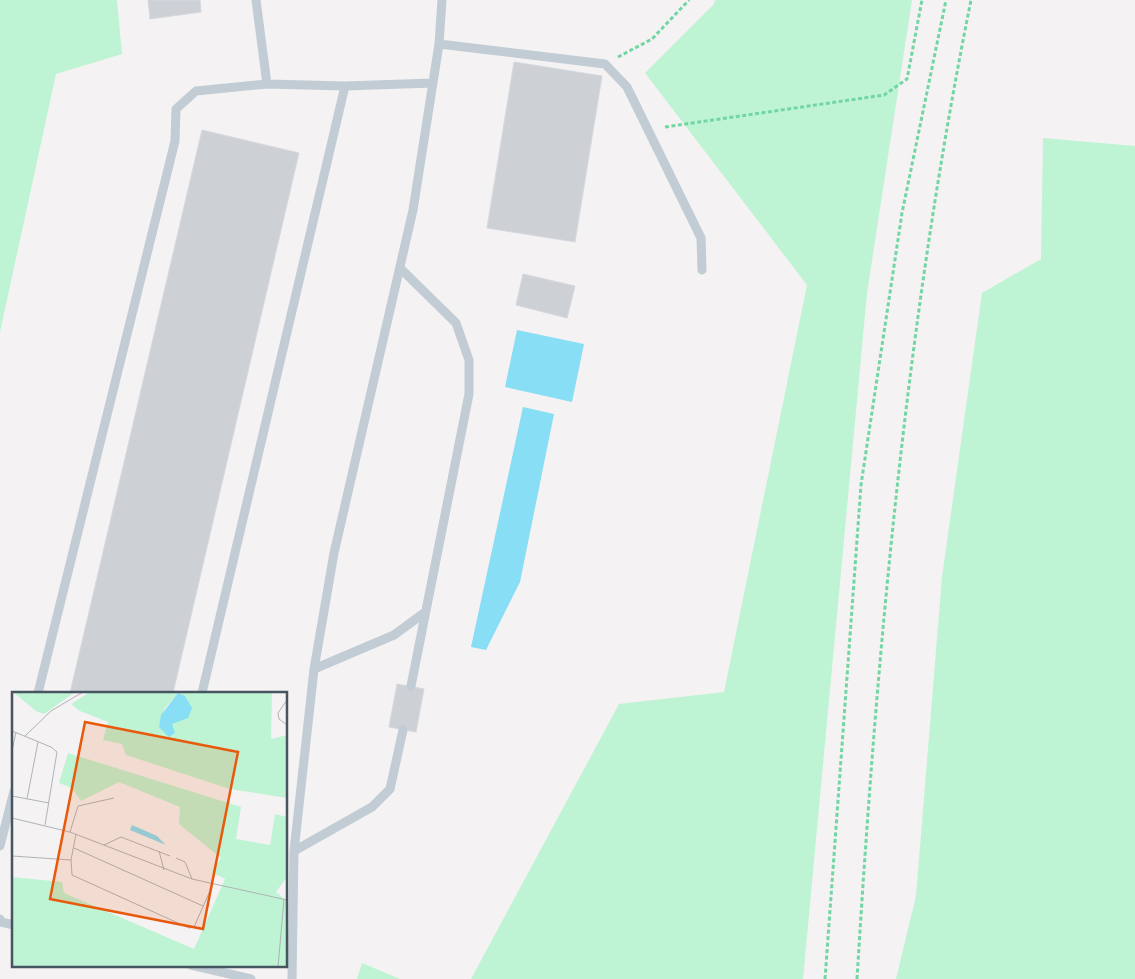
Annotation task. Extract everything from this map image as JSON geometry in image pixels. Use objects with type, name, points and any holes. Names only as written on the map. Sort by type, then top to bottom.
[{"type":"lane","points":[[256,0],[268,84]]},
{"type":"lane","points":[[292,979],[294,851],[314,669],[334,552],[401,270],[413,210],[439,44],[442,0]]},
{"type":"lane","points":[[439,44],[605,64],[627,87],[701,238],[702,270]]},
{"type":"lane","points":[[38,692],[175,141],[176,109],[196,91],[268,84],[345,86],[433,83]]},
{"type":"lane","points":[[202,692],[345,86]]},
{"type":"lane","points":[[401,270],[456,323],[469,360],[469,394],[411,686]]},
{"type":"lane","points":[[314,669],[394,635],[424,613]]},
{"type":"lane","points":[[294,851],[372,807],[390,790],[403,730]]},
{"type":"lane","points":[[0,846],[12,799]]},
{"type":"lane","points":[[0,919],[1,922],[12,925]]},
{"type":"lane","points":[[195,966],[251,979]]},
{"type":"path","points":[[605,64],[652,39],[689,0]]},
{"type":"path","points":[[647,130],[884,95],[907,78],[922,0]]},
{"type":"path","points":[[825,979],[861,485],[902,213],[946,0]]},
{"type":"path","points":[[857,979],[869,788],[899,468],[946,122],[971,0]]},
{"type":"green space","points":[[0,0],[117,0],[122,54],[56,74],[0,332]]},
{"type":"green space","points":[[715,0],[912,0],[867,293],[803,979],[471,979],[619,704],[724,692],[807,285],[645,73],[714,4]]},
{"type":"green space","points":[[1043,138],[1135,146],[1135,979],[896,979],[916,896],[942,577],[982,293],[1041,259]]},
{"type":"green space","points":[[362,963],[400,979],[357,979]]},
{"type":"water","points":[[517,330],[584,344],[572,402],[505,387]]},
{"type":"water","points":[[523,407],[554,414],[520,582],[486,650],[471,647]]},
{"type":"building","points":[[148,0],[200,0],[201,12],[150,19]]},
{"type":"building","points":[[514,62],[602,76],[575,242],[487,228]]},
{"type":"building","points":[[202,130],[299,153],[173,692],[70,692]]},
{"type":"building","points":[[523,274],[575,286],[567,318],[516,305]]},
{"type":"building","points":[[397,684],[424,689],[416,732],[389,727]]}]
